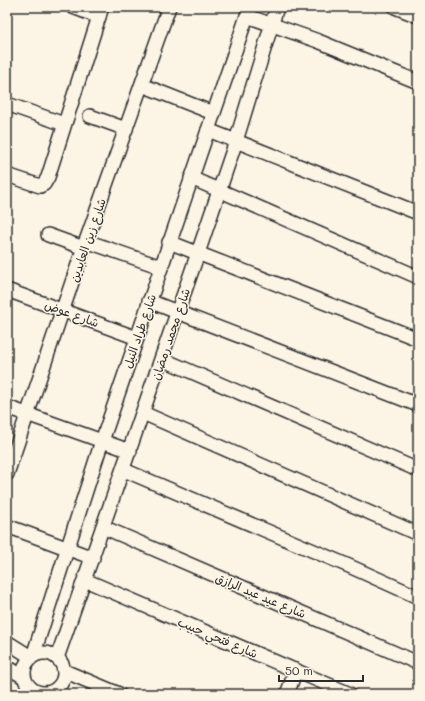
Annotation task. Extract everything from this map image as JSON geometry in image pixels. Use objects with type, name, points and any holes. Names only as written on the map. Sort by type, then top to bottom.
[{"type":"street","points":[[7,175],[40,186],[44,184],[48,177],[101,12],[73,7]]},
{"type":"street","name":"شارع زين العابدين","points":[[7,474],[168,7]]},
{"type":"street","name":"شارع محمد رمضان","points":[[57,658],[124,470],[236,141],[277,7]]},
{"type":"street","points":[[396,7],[418,16]]},
{"type":"street","points":[[248,11],[272,24],[418,82]]},
{"type":"street","name":"شارع طراد النيل","points":[[32,656],[102,441],[248,11]]},
{"type":"street","points":[[142,85],[213,113]]},
{"type":"street","points":[[7,104],[64,124]]},
{"type":"street","points":[[90,116],[126,129]]},
{"type":"street","points":[[208,130],[418,213]]},
{"type":"street","points":[[191,178],[418,277]]},
{"type":"street","points":[[48,235],[161,267]]},
{"type":"street","points":[[170,242],[418,339]]},
{"type":"street","name":"شارع عوض","points":[[7,290],[137,338]]},
{"type":"street","points":[[149,301],[418,404]]},
{"type":"street","points":[[162,359],[418,470]]},
{"type":"street","points":[[7,408],[130,452]]},
{"type":"street","points":[[143,413],[418,534]]},
{"type":"street","points":[[124,470],[418,597]]},
{"type":"street","points":[[7,526],[93,558]]},
{"type":"street","name":"شارع عيد عبد الرازق","points":[[103,527],[418,663]]},
{"type":"street","name":"شارع فتحي حبيب","points":[[85,580],[350,694]]},
{"type":"street","points":[[7,642],[32,656]]},
{"type":"street","points":[[43,653],[48,653],[57,658],[64,671],[62,682],[52,693],[35,693],[30,688],[24,677],[24,666],[32,656],[43,653]]},
{"type":"street","points":[[7,667],[24,677]]},
{"type":"street","points":[[287,694],[296,670]]},
{"type":"street","points":[[64,671],[119,694]]}]
